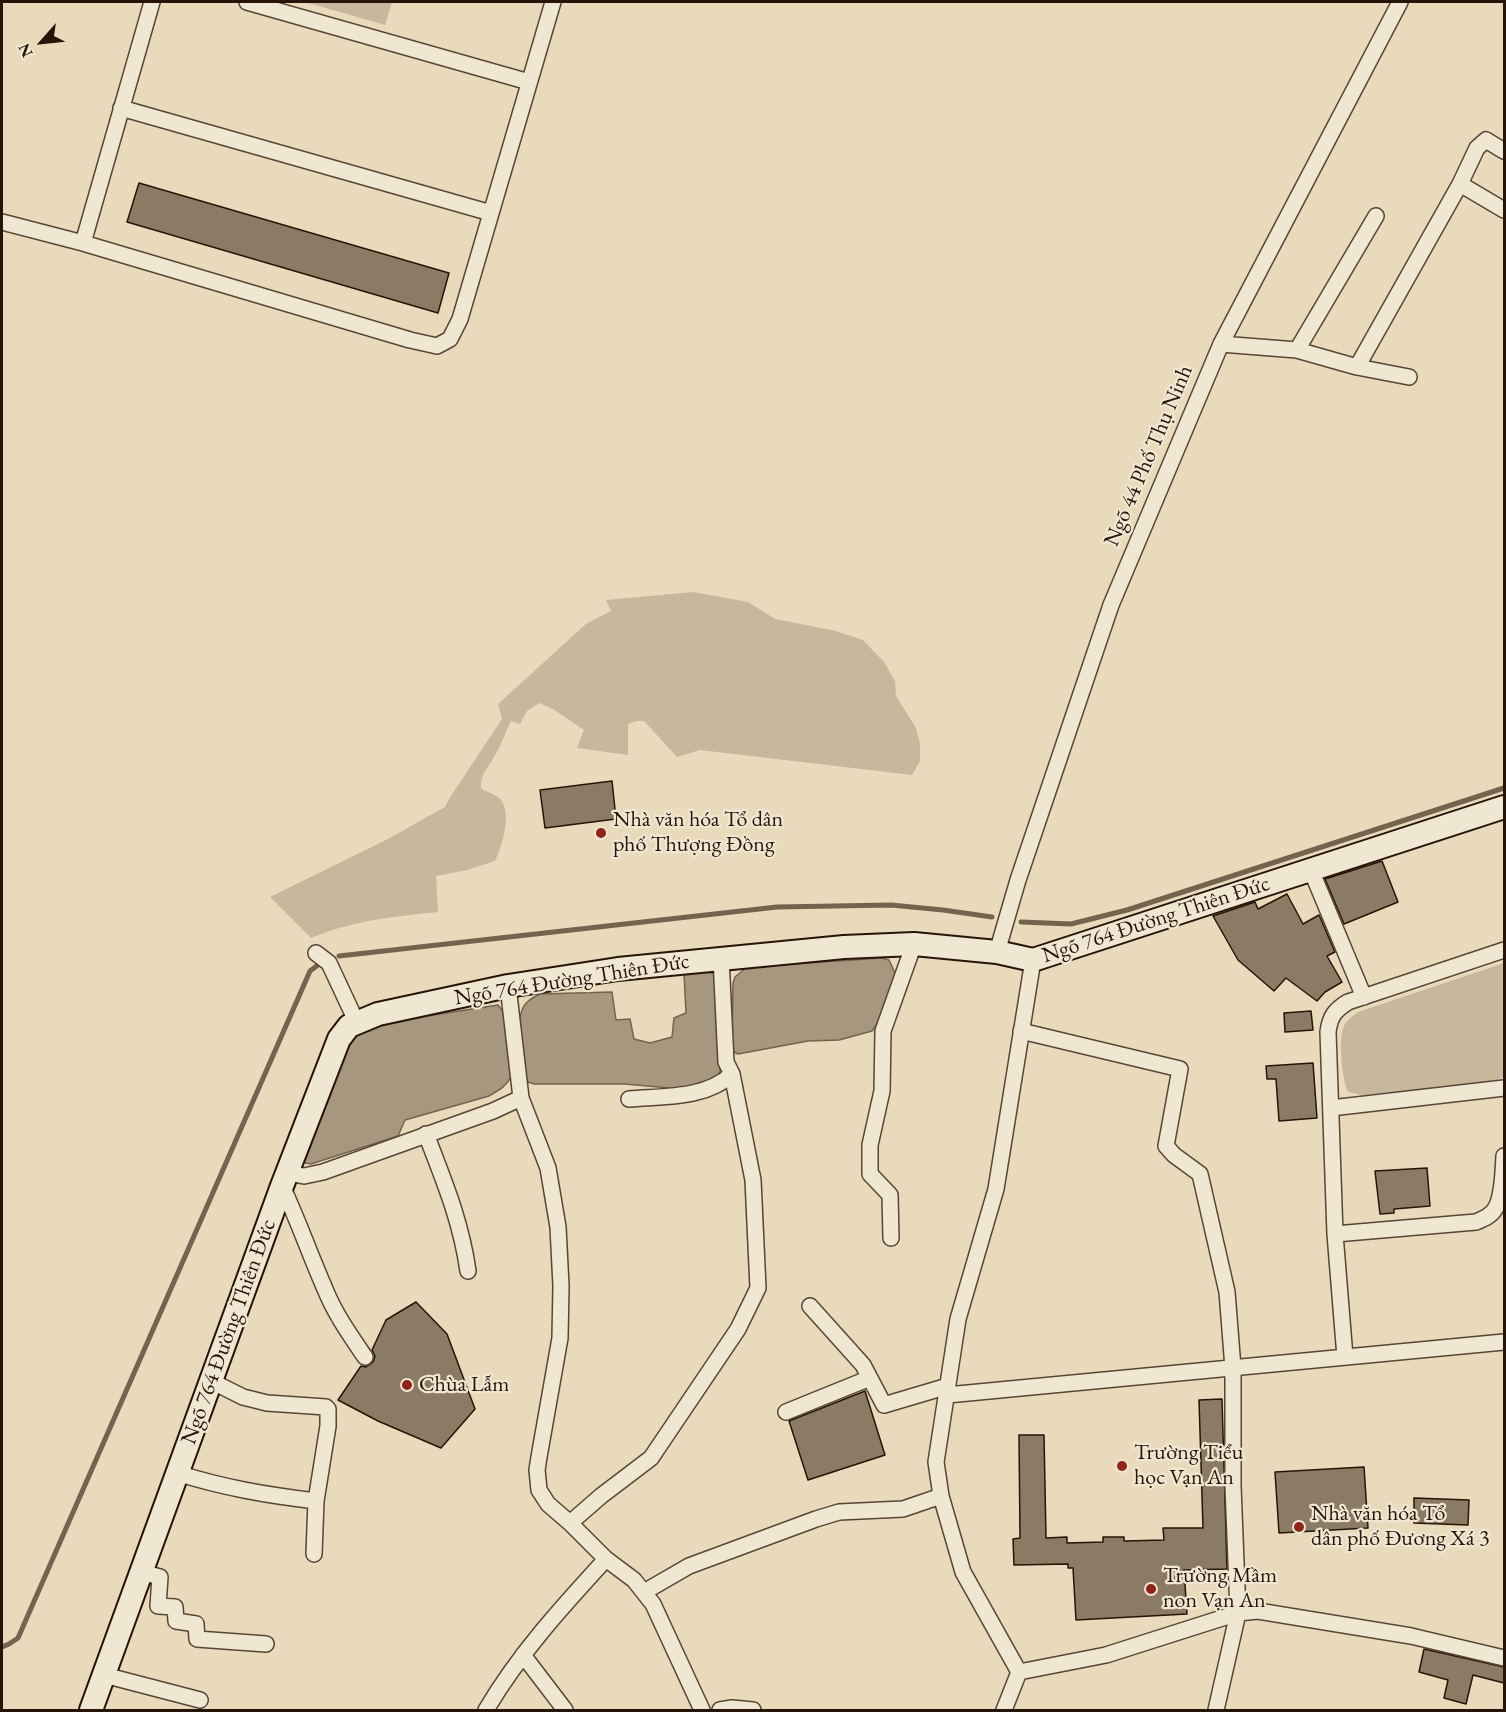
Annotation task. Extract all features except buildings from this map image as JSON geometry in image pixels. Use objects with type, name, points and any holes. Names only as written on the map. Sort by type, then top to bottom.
[{"type":"street","points":[[83,243],[152,2]]},
{"type":"street","points":[[247,2],[530,82]]},
{"type":"street","points":[[2,222],[83,243],[437,346],[450,339],[460,319],[553,2]]},
{"type":"street","name":"Ngõ 44 Phố Thụ Ninh","points":[[997,952],[1018,880],[1111,605],[1221,344],[1400,2]]},
{"type":"street","points":[[122,108],[491,213]]},
{"type":"street","points":[[1357,367],[1460,184],[1481,142],[1486,140],[1504,151]]},
{"type":"street","points":[[1460,184],[1504,210]]},
{"type":"street","points":[[1297,350],[1376,216]]},
{"type":"street","points":[[1221,344],[1297,350],[1357,367],[1409,377]]},
{"type":"street","name":"Ngõ 764 Đường Thiên Đức","points":[[91,1710],[285,1179],[339,1039],[349,1026],[378,1014],[508,986],[618,969],[721,958],[844,947],[914,944],[997,952],[1033,960],[1504,807]]},
{"type":"street","points":[[1311,870],[1364,997]]},
{"type":"street","points":[[891,1239],[890,1195],[870,1174],[870,1145],[882,1091],[883,1031],[914,944]]},
{"type":"street","points":[[1345,1357],[1335,1234],[1328,1032],[1330,1019],[1342,1006],[1364,997],[1504,950]]},
{"type":"street","points":[[316,953],[328,963],[357,1023]]},
{"type":"street","points":[[570,1523],[651,1458],[738,1329],[758,1288],[753,1180],[732,1074],[726,1062],[721,958]]},
{"type":"street","points":[[1019,1672],[963,1572],[941,1496],[936,1462],[958,1318],[996,1189],[1033,960]]},
{"type":"street","points":[[508,986],[521,1098],[548,1168],[558,1227],[561,1286],[560,1338],[538,1457],[539,1490],[548,1504],[606,1559],[634,1580],[644,1592],[652,1604],[702,1710]]},
{"type":"street","points":[[1021,1031],[1180,1069],[1166,1146],[1174,1155],[1200,1174],[1227,1292],[1233,1368],[1233,1486],[1238,1613],[1216,1710]]},
{"type":"street","points":[[628,1099],[699,1092],[723,1083],[732,1074]]},
{"type":"street","points":[[1331,1108],[1504,1088]]},
{"type":"street","points":[[365,1357],[324,1289],[285,1179],[323,1172],[521,1098]]},
{"type":"street","points":[[426,1134],[457,1215],[464,1241],[468,1271]]},
{"type":"street","points":[[1335,1234],[1476,1222],[1488,1217],[1499,1200],[1504,1156]]},
{"type":"street","points":[[810,1306],[863,1365],[884,1405],[947,1390],[1233,1368],[1504,1342]]},
{"type":"street","points":[[786,1412],[870,1378]]},
{"type":"street","points":[[211,1382],[243,1397],[267,1403],[328,1409],[328,1426],[316,1501],[314,1554]]},
{"type":"street","points":[[177,1473],[261,1495],[316,1501]]},
{"type":"street","points":[[644,1592],[689,1566],[816,1519],[839,1512],[903,1509],[941,1496]]},
{"type":"street","points":[[486,1710],[547,1624],[606,1559]]},
{"type":"street","points":[[141,1572],[160,1577],[158,1606],[175,1607],[176,1622],[196,1624],[197,1639],[266,1644]]},
{"type":"street","points":[[1019,1672],[1106,1655],[1238,1613],[1258,1611],[1411,1636],[1504,1658]]},
{"type":"street","points":[[523,1655],[565,1710]]},
{"type":"street","points":[[1004,1710],[1019,1672]]},
{"type":"street","points":[[104,1675],[200,1700]]},
{"type":"street","points":[[720,1710],[732,1708],[753,1710]]},
{"type":"shaded area","points":[[305,2],[392,2],[385,25]]},
{"type":"shaded area","points":[[693,592],[748,602],[775,619],[836,631],[863,640],[884,662],[895,681],[896,696],[916,728],[920,744],[920,761],[912,775],[700,750],[677,757],[644,721],[628,724],[628,755],[577,748],[584,730],[553,709],[539,703],[527,711],[520,724],[511,721],[482,779],[481,788],[498,797],[505,810],[505,828],[495,861],[467,870],[436,876],[438,912],[358,923],[311,938],[270,897],[386,840],[445,807],[502,719],[498,704],[586,624],[611,611],[606,600]]},
{"type":"shaded area","points":[[882,958],[889,960],[896,975],[881,1018],[872,1031],[839,1040],[808,1041],[738,1054],[734,1052],[732,1045],[733,983],[735,977],[747,967]]},
{"type":"shaded area","points":[[1504,963],[1504,1077],[1489,1083],[1362,1095],[1348,1092],[1341,1049],[1342,1032],[1347,1022],[1358,1012]]},
{"type":"shaded area","points":[[705,971],[717,975],[722,1059],[720,1072],[716,1077],[702,1085],[680,1089],[625,1084],[534,1084],[528,1082],[525,1077],[520,1018],[524,1006],[532,998],[540,994],[612,992],[616,1020],[630,1019],[634,1039],[650,1043],[672,1037],[674,1018],[686,1013],[684,974]]},
{"type":"shaded area","points":[[498,1005],[504,1013],[512,1075],[502,1087],[489,1096],[405,1120],[398,1136],[311,1164],[301,1159],[351,1035],[369,1025]]},
{"type":"waterway","points":[[1021,922],[1071,924],[1127,910],[1504,788]]},
{"type":"waterway","points":[[339,956],[777,907],[891,905],[992,917]]},
{"type":"waterway","points":[[2,1647],[18,1638],[310,971],[318,965]]},
{"type":"place","name":"Nhà văn hóa Tổ dân phố Thượng Đồng","points":[[601,833]]},
{"type":"place","name":"Chùa Lẫm","points":[[407,1385]]},
{"type":"place","name":"Trường Tiểu học Vạn An","points":[[1122,1466]]},
{"type":"place","name":"Nhà văn hóa Tổ dân phố Đương Xá 3","points":[[1299,1527]]},
{"type":"place","name":"Trường Mầm non Vạn An","points":[[1151,1589]]}]
